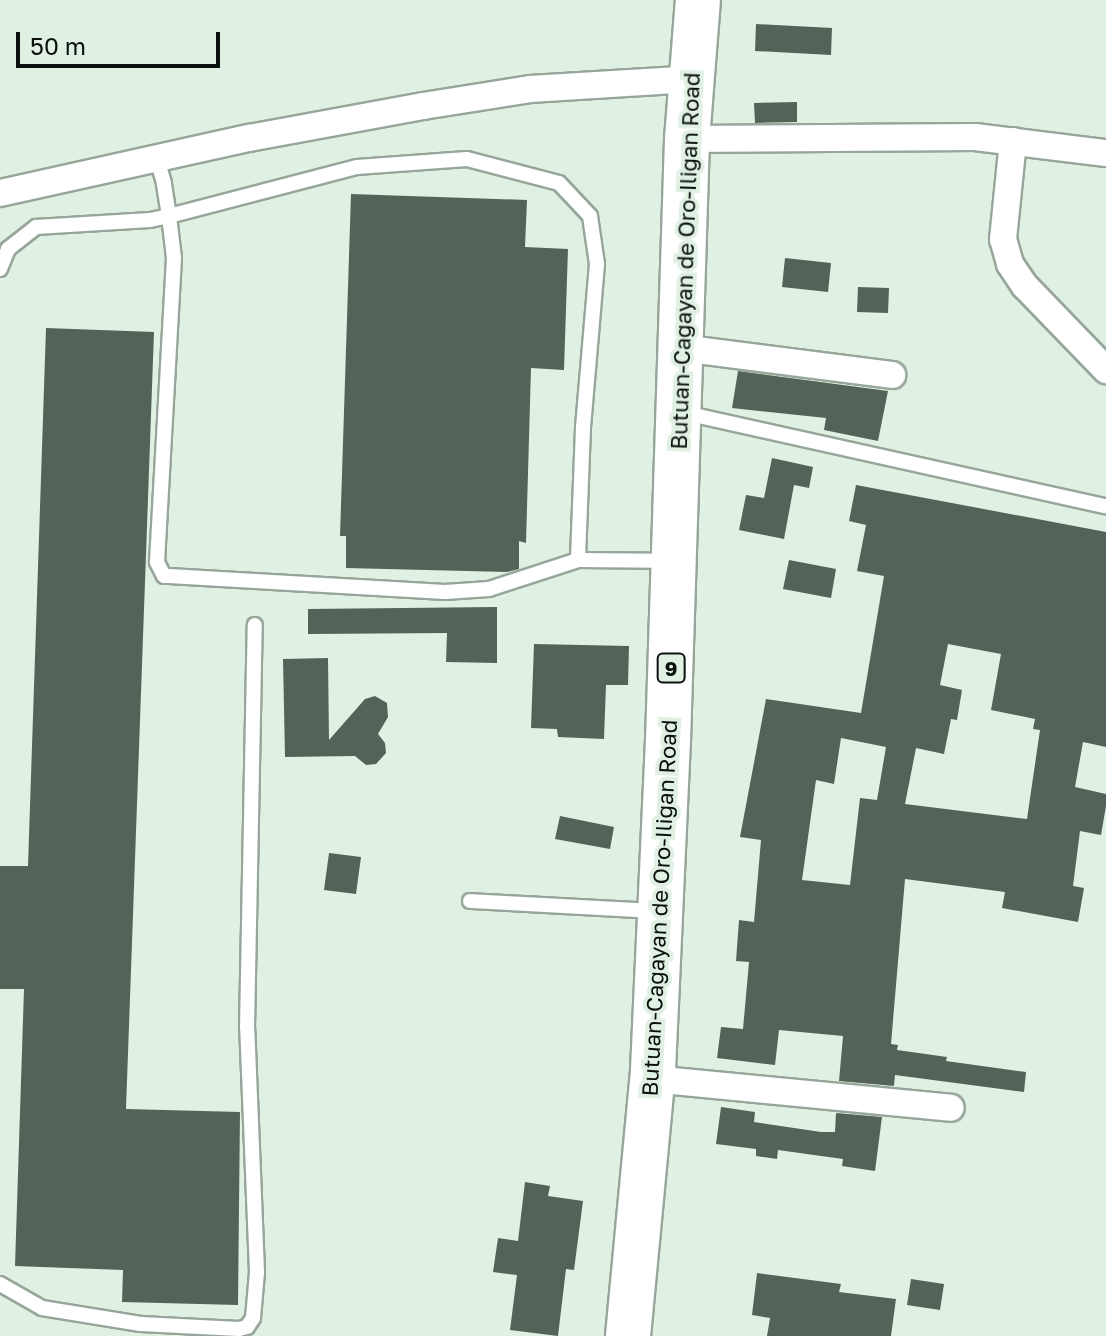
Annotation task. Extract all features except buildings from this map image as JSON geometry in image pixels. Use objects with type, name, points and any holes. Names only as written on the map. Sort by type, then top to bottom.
[{"type":"highway","name":"Butuan-Cagayan de Oro-Iligan Road","points":[[628,1336],[652,1079],[674,561],[687,139],[698,0]]},
{"type":"street","points":[[0,193],[263,135],[530,89],[692,79]]},
{"type":"street","points":[[687,139],[975,137],[1106,153]]},
{"type":"street","points":[[1013,141],[1003,239],[1010,264],[1025,286],[1106,370]]},
{"type":"street","points":[[681,348],[892,375]]},
{"type":"street","points":[[652,1079],[951,1108]]},
{"type":"lane","points":[[157,159],[174,258],[157,562],[164,576],[445,592],[489,589],[578,560],[674,561]]},
{"type":"lane","points":[[0,269],[8,249],[36,227],[169,216],[357,167],[467,159],[559,183],[590,216],[596,249],[578,560]]},
{"type":"lane","points":[[678,411],[1106,506]]},
{"type":"lane","points":[[0,1284],[42,1308],[141,1324],[239,1329],[247,1327],[253,1318],[257,1272],[247,1028],[255,625]]},
{"type":"lane","points":[[470,901],[660,911]]}]
